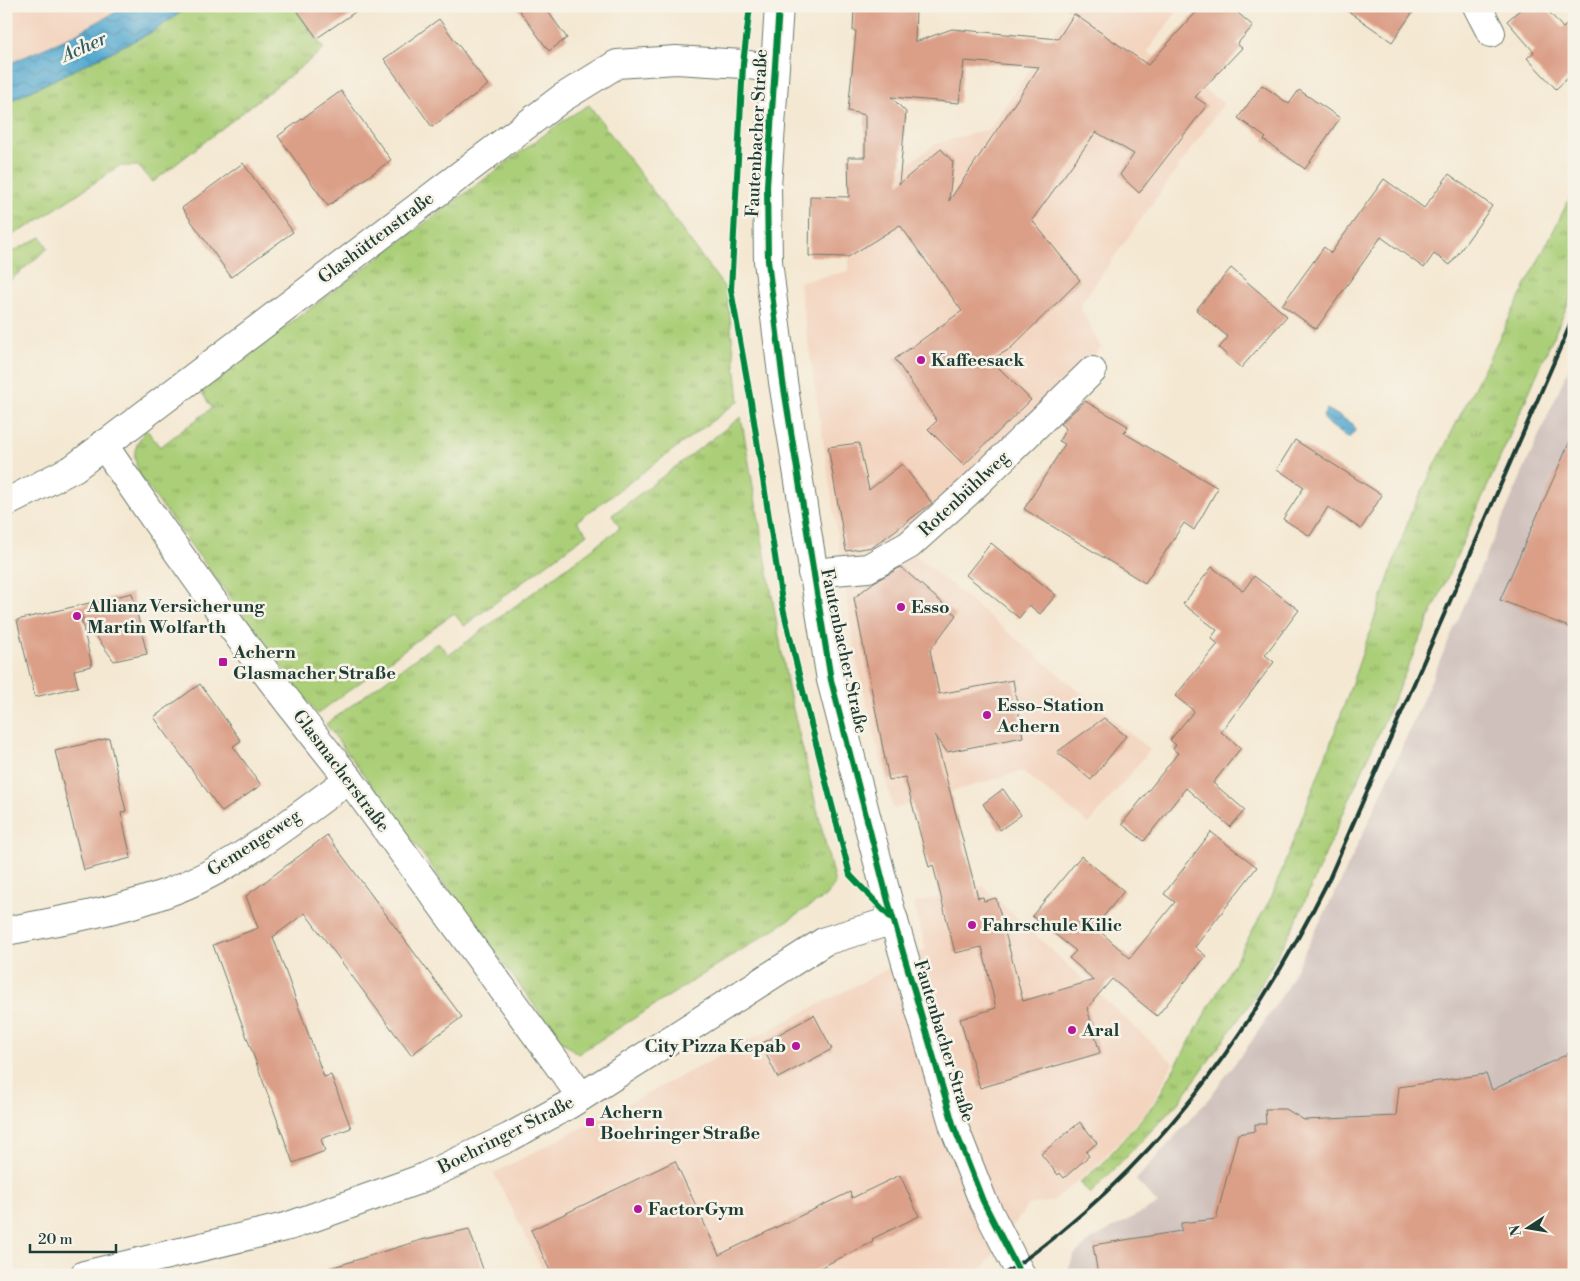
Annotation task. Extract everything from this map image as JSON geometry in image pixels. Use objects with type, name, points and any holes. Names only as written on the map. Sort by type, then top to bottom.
[{"type":"street","name":"Fautenbacher Straße","points":[[779,6],[767,186],[768,261],[782,382],[831,680],[940,1086],[965,1159],[983,1201],[1021,1275]]},
{"type":"street","points":[[1477,6],[1491,33]]},
{"type":"street","name":"Glashüttenstraße","points":[[6,503],[74,468],[103,444],[562,98],[617,64],[676,60],[743,64],[774,69]]},
{"type":"street","name":"Rotenbühlweg","points":[[812,573],[868,568],[909,545],[968,492],[1092,371]]},
{"type":"street","name":"Glasmacherstraße","points":[[103,444],[184,564],[349,779],[581,1096]]},
{"type":"street","name":"Gemengeweg","points":[[6,931],[128,905],[170,892],[227,865],[349,779]]},
{"type":"street","name":"Boehringer Straße","points":[[84,1275],[289,1226],[400,1186],[510,1137],[581,1096],[825,941],[894,920]]},
{"type":"shaded area","points":[[6,6],[127,6],[68,38],[6,65]]},
{"type":"shaded area","points":[[1064,6],[1181,6],[1147,52],[1224,103],[1080,305],[1101,348],[902,544],[1150,750],[1089,824],[1022,771],[893,809],[857,664],[799,282],[849,271],[849,208],[935,144],[990,129],[1069,11]]},
{"type":"shaded area","points":[[1574,356],[1574,1275],[1066,1275],[1074,1255],[1092,1239],[1158,1204],[1136,1180],[1209,1098],[1251,1042],[1284,992],[1342,879],[1386,783]]},
{"type":"shaded area","points":[[983,886],[1173,1063],[1151,1106],[1101,1161],[1053,1201],[1028,1205],[978,1275],[545,1275],[494,1173],[926,949],[914,903]]},
{"type":"green space","points":[[190,6],[293,6],[324,49],[153,182],[138,166],[119,166],[33,224],[6,238],[6,103],[152,32]]},
{"type":"green space","points":[[589,105],[727,291],[739,401],[577,521],[587,534],[464,626],[454,613],[317,714],[141,478],[135,458],[138,443],[146,429],[160,447],[212,408],[200,390],[567,118]]},
{"type":"green space","points":[[1574,190],[1574,290],[1295,923],[1251,1002],[1179,1102],[1090,1194],[1080,1182],[1102,1164],[1153,1106],[1272,896],[1337,726],[1411,513]]},
{"type":"green space","points":[[41,237],[48,248],[6,284],[6,255]]},
{"type":"green space","points":[[741,417],[788,688],[835,884],[826,896],[578,1054],[560,1040],[326,724],[438,642],[449,655],[620,528],[612,515]]},
{"type":"water","name":"Acher","points":[[127,6],[190,6],[152,32],[6,103],[6,65],[68,38]]},
{"type":"water","points":[[1327,409],[1353,424],[1355,431],[1351,437],[1346,437],[1326,422],[1323,416]]},
{"type":"building","points":[[294,6],[364,6],[317,38]]},
{"type":"building","points":[[516,6],[544,6],[567,38],[549,51]]},
{"type":"building","points":[[854,6],[916,6],[915,42],[952,29],[1058,39],[1074,14],[1148,65],[1202,6],[1230,6],[1253,26],[1237,44],[1242,48],[1195,97],[1207,105],[1139,193],[1120,175],[1134,154],[1096,132],[1032,220],[1080,280],[1010,349],[991,360],[1031,400],[964,465],[928,429],[937,421],[895,359],[962,311],[900,225],[848,257],[809,256],[810,196],[849,197],[848,157],[865,157],[865,115],[848,111],[856,31],[853,31]],"holes":[[[964,61],[1039,67],[949,201],[953,162],[941,149],[899,184],[906,112],[891,97],[959,103]]]},
{"type":"building","points":[[1341,6],[1417,6],[1392,42]]},
{"type":"building","points":[[1524,6],[1544,6],[1563,28],[1574,18],[1574,72],[1556,89],[1527,58],[1534,52],[1507,21]]},
{"type":"building","points":[[439,19],[488,85],[432,127],[384,59]]},
{"type":"building","points":[[1262,85],[1289,104],[1299,90],[1340,118],[1305,169],[1264,140],[1266,138],[1238,118]]},
{"type":"building","points":[[341,91],[391,160],[328,206],[278,136]]},
{"type":"building","points":[[243,163],[293,232],[231,277],[182,208]]},
{"type":"building","points":[[1449,174],[1492,206],[1450,265],[1434,254],[1424,268],[1381,237],[1316,329],[1282,305],[1324,247],[1331,253],[1384,179],[1424,208]]},
{"type":"building","points":[[1231,268],[1287,316],[1241,368],[1219,348],[1228,337],[1196,310]]},
{"type":"building","points":[[1085,401],[1128,426],[1124,433],[1218,488],[1194,530],[1184,523],[1145,583],[1024,509],[1065,444],[1059,441],[1066,428],[1060,424]]},
{"type":"building","points":[[1574,432],[1574,629],[1500,600]]},
{"type":"building","points":[[1295,440],[1382,495],[1361,529],[1328,507],[1310,536],[1283,519],[1304,487],[1277,469]]},
{"type":"building","points":[[859,443],[869,490],[902,464],[932,503],[873,547],[846,551],[828,447]]},
{"type":"building","points":[[991,543],[1056,595],[1040,614],[1029,605],[1019,618],[966,575]]},
{"type":"building","points":[[901,567],[956,615],[930,650],[939,694],[1013,680],[1023,737],[947,752],[935,735],[978,898],[983,897],[984,901],[996,898],[1023,1001],[1094,980],[1069,958],[1076,951],[1032,916],[1081,856],[1124,891],[1095,927],[1130,958],[1175,902],[1164,894],[1211,832],[1257,867],[1195,947],[1206,956],[1157,1016],[1112,979],[1087,1008],[1100,1053],[980,1088],[960,1019],[996,1008],[982,947],[955,953],[933,865],[929,867],[905,777],[889,780],[854,598],[874,582]]},
{"type":"building","points":[[1212,567],[1243,591],[1254,576],[1299,610],[1265,655],[1274,662],[1221,732],[1241,748],[1213,783],[1245,810],[1230,827],[1186,788],[1144,841],[1122,824],[1178,753],[1173,749],[1176,745],[1170,740],[1194,711],[1175,696],[1218,644],[1211,638],[1217,630],[1183,604]]},
{"type":"building","points":[[132,593],[147,654],[114,661],[80,614],[92,666],[74,670],[78,687],[35,697],[17,620]]},
{"type":"building","points":[[200,684],[241,741],[233,746],[261,785],[222,812],[154,717]]},
{"type":"building","points":[[1104,718],[1126,736],[1091,780],[1057,752]]},
{"type":"building","points":[[109,738],[126,811],[121,813],[131,858],[84,870],[55,751]]},
{"type":"building","points":[[1003,789],[1021,815],[1000,830],[983,804]]},
{"type":"building","points":[[327,835],[462,1017],[411,1055],[305,913],[273,937],[324,1077],[331,1075],[351,1128],[321,1139],[325,1151],[293,1163],[213,945],[258,928],[246,896]]},
{"type":"building","name":"City Pizza Kepab","points":[[814,1015],[832,1049],[778,1078],[761,1044]]},
{"type":"building","points":[[1574,1051],[1574,1275],[1098,1275],[1093,1245],[1181,1231],[1181,1223],[1216,1219],[1238,1134],[1255,1131],[1255,1124],[1266,1124],[1265,1109],[1286,1109],[1304,1120],[1396,1116],[1399,1087],[1486,1074],[1492,1090]]},
{"type":"building","points":[[1080,1122],[1097,1143],[1086,1152],[1089,1156],[1064,1178],[1060,1173],[1058,1175],[1041,1154]]},
{"type":"building","points":[[675,1161],[719,1255],[850,1192],[852,1198],[900,1175],[919,1216],[872,1239],[873,1242],[805,1275],[552,1275],[531,1230]]},
{"type":"building","points":[[469,1229],[485,1275],[328,1275],[327,1269],[421,1240]]},
{"type":"railway","points":[[1003,1275],[1056,1235],[1105,1193],[1150,1147],[1192,1098],[1230,1047],[1266,993],[1329,879],[1574,316]]},
{"type":"cycle path","points":[[750,6],[743,64],[731,290],[751,402],[783,608],[810,720],[850,875],[892,919]]},
{"type":"cycle path","points":[[779,6],[767,186],[768,261],[783,382],[831,680],[888,901],[954,1127],[983,1201],[1021,1275]]},
{"type":"place","name":"Kaffeesack","points":[[921,360]]},
{"type":"place","name":"Esso","points":[[901,607]]},
{"type":"place","name":"Allianz Versicherung Martin Wolfarth","points":[[77,616]]},
{"type":"place","name":"Achern Glasmacher Straße","points":[[223,662]]},
{"type":"place","name":"Esso-Station Achern","points":[[987,715]]},
{"type":"place","name":"Fahrschule Kilic","points":[[972,925]]},
{"type":"place","name":"Aral","points":[[1072,1030]]},
{"type":"place","name":"City Pizza Kepab","points":[[796,1046]]},
{"type":"place","name":"Achern Boehringer Straße","points":[[590,1122]]},
{"type":"place","name":"FactorGym","points":[[638,1209]]}]
